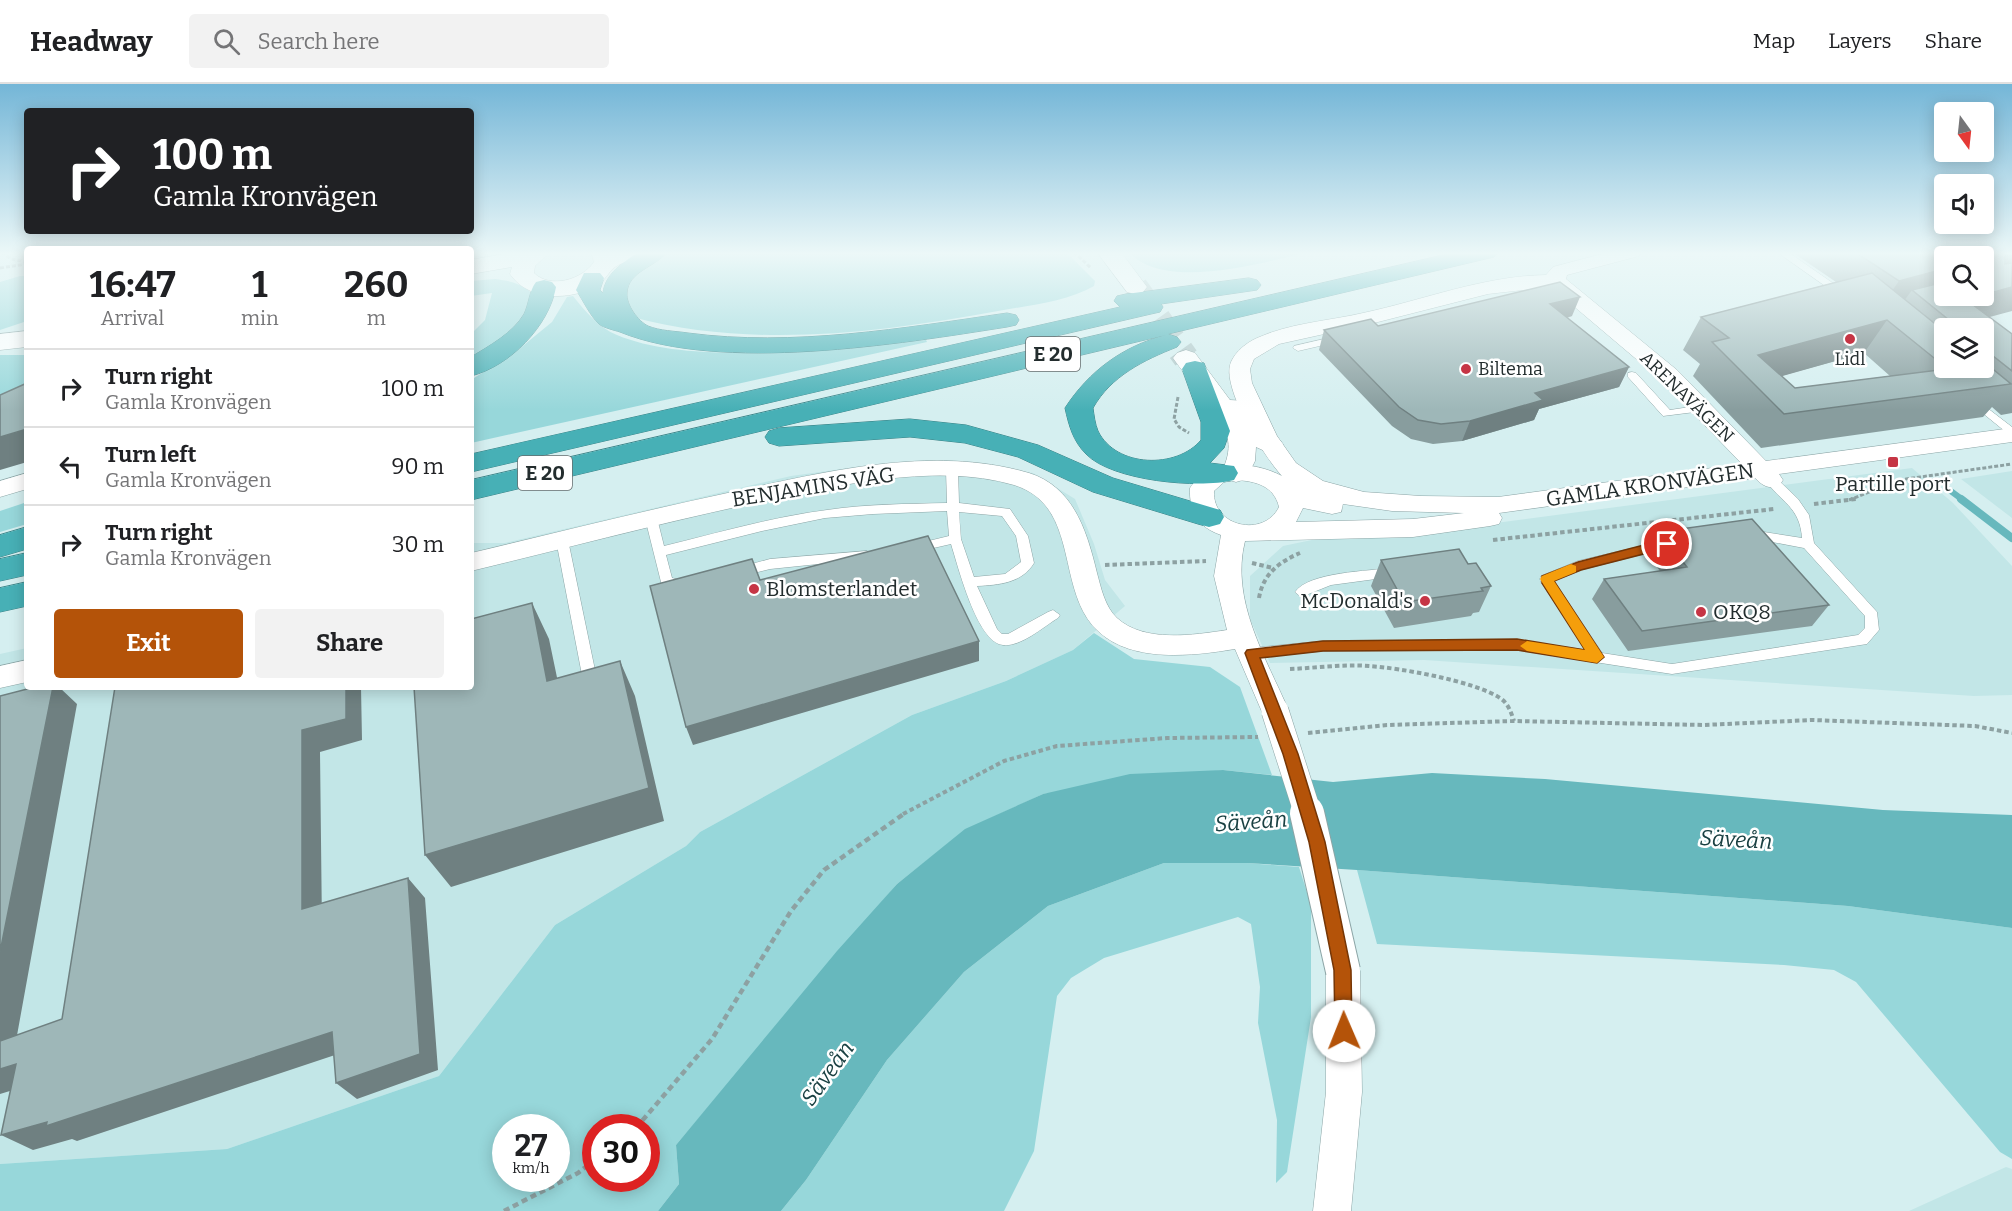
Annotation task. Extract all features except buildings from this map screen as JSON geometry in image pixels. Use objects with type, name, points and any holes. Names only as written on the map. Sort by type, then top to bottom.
[{"type":"highway","points":[[474,366],[529,326],[539,311],[538,305]]},
{"type":"highway","points":[[593,305],[596,312],[617,324],[665,339],[711,344],[845,340],[932,331],[1114,305]]},
{"type":"highway","points":[[617,305],[618,310],[632,321],[635,330]]},
{"type":"highway","name":"E 20","points":[[474,462],[1163,305]]},
{"type":"highway","name":"E 20","points":[[474,489],[1262,305]]},
{"type":"highway","points":[[1230,473],[1159,471],[1119,462],[1094,446],[1086,436],[1079,408],[1100,378],[1128,359],[1274,305]]},
{"type":"highway","points":[[1159,471],[1189,464],[1202,457],[1214,442],[1216,423],[1199,390],[1191,364]]},
{"type":"highway","points":[[619,456],[805,434],[892,429],[939,430],[997,441],[1028,451],[1102,485],[1209,517]]},
{"type":"highway","points":[[0,546],[24,539]]},
{"type":"highway","points":[[0,570],[24,565]]},
{"type":"highway","points":[[0,600],[24,595]]},
{"type":"street","points":[[1267,531],[1288,517],[1291,507],[1291,485],[1269,444],[1239,377],[1245,356],[1252,349],[1276,338],[1438,305]]},
{"type":"street","name":"ARENAVÄGEN","points":[[1584,305],[1669,375],[1765,475]]},
{"type":"street","points":[[0,342],[24,339]]},
{"type":"street","points":[[1191,364],[1217,387],[1269,444]]},
{"type":"street","points":[[1191,364],[1239,430],[1244,449],[1242,461],[1230,473]]},
{"type":"street","name":"GAMLA KRONVÄGEN","points":[[1235,531],[1413,528],[1765,475],[2012,434]]},
{"type":"street","name":"GAMLA KRONVÄGEN","points":[[1291,485],[1344,509],[1407,516],[1467,514],[1498,505],[2012,445]]},
{"type":"street","name":"BENJAMINS VÄG","points":[[474,561],[651,518],[814,483],[895,472],[952,470],[1002,474],[1023,479],[1046,490],[1065,512],[1073,528],[1094,608],[1107,624],[1126,637],[1163,644],[1256,647]]},
{"type":"street","points":[[1291,485],[1282,488],[1268,478],[1230,473],[1210,479],[1202,488],[1201,506],[1209,517],[1235,531],[1227,560],[1227,577],[1256,647],[1271,724],[1291,754],[1317,842],[1343,970],[1344,1092],[1332,1211]]},
{"type":"street","points":[[0,489],[24,482]]},
{"type":"street","points":[[0,678],[24,672]]},
{"type":"lane","points":[[1298,348],[1343,338]]},
{"type":"lane","points":[[1632,375],[1667,414],[1703,408]]},
{"type":"lane","points":[[1965,393],[2012,434]]},
{"type":"lane","points":[[952,470],[955,539],[969,582],[995,637],[1002,640],[1010,639],[1053,615]]},
{"type":"lane","name":"GAMLA KRONVÄGEN","points":[[1765,475],[1805,515],[1808,524],[1808,544]]},
{"type":"lane","points":[[659,552],[827,514],[953,507],[1006,512],[1019,529],[1028,554],[1028,563],[1018,574],[992,581],[969,582]]},
{"type":"lane","points":[[651,518],[666,582],[683,586],[694,583]]},
{"type":"lane","points":[[1256,647],[1517,645],[1672,669],[1862,640],[1872,630],[1872,615],[1808,544],[1744,533],[1733,534]]},
{"type":"lane","points":[[904,550],[955,539]]},
{"type":"lane","points":[[562,540],[589,675]]},
{"type":"lane","points":[[1597,657],[1546,579],[1578,566],[1648,546],[1680,542]]},
{"type":"lane","points":[[727,575],[770,564],[880,553]]},
{"type":"lane","points":[[1301,592],[1307,587],[1325,583],[1401,572]]},
{"type":"path","points":[[1486,540],[1521,539],[1712,513],[1853,500],[1899,480],[2012,464]]},
{"type":"path","points":[[1259,603],[1259,592],[1267,574],[1273,568],[1303,552]]},
{"type":"path","points":[[1083,567],[1227,560],[1273,568]]},
{"type":"path","points":[[1256,647],[1280,669],[1369,666],[1470,686],[1500,698],[1510,709],[1514,721]]},
{"type":"path","points":[[1299,734],[1387,725],[1514,721],[1704,725],[1812,720],[1975,726],[2012,733]]},
{"type":"path","points":[[648,1114],[712,1039],[791,910],[824,870],[912,808],[1004,761],[1057,746],[1167,738],[1271,724]]},
{"type":"path","points":[[504,1211],[582,1170]]},
{"type":"shaded area","points":[[0,305],[24,305],[24,322],[0,330]]},
{"type":"shaded area","points":[[489,305],[530,305],[525,314],[509,332],[474,355],[474,331],[485,320]]},
{"type":"shaded area","points":[[562,305],[580,305],[610,332],[649,345],[686,351],[769,352],[926,340],[927,342],[474,442],[474,378],[519,349],[552,322]]},
{"type":"shaded area","points":[[624,305],[1034,305],[907,326],[815,334],[722,333],[677,327],[632,317]]},
{"type":"shaded area","points":[[0,355],[24,355],[24,388],[0,402]]},
{"type":"shaded area","points":[[967,463],[1033,473],[1075,499],[1094,544],[1105,580],[1125,606],[1073,650],[1006,681],[912,715],[700,832],[686,846],[555,925],[439,1076],[227,1149],[0,1164],[0,654],[24,649],[24,690],[474,690],[474,543],[505,543],[791,476],[878,464]]},
{"type":"shaded area","points":[[1912,468],[1953,503],[2012,566],[2012,695],[1974,696],[1424,660],[1270,663],[1250,619],[1250,576],[1283,546],[1326,537],[1412,534]]},
{"type":"shaded area","points":[[2012,471],[2012,518],[1961,479]]},
{"type":"shaded area","points":[[24,503],[24,525],[0,532],[0,511]]},
{"type":"shaded area","points":[[1094,633],[1134,659],[1210,667],[1240,687],[1272,775],[1223,770],[1043,794],[965,830],[897,884],[676,1145],[679,1184],[658,1211],[0,1211],[0,1164],[227,1149],[439,1076],[555,925],[686,846],[700,832],[912,715],[1006,681],[1073,650]]},
{"type":"shaded area","points":[[1164,863],[1247,863],[1299,867],[1311,905],[1311,1017],[1287,1172],[1276,1183],[1277,1120],[1258,1023],[1260,987],[1251,924],[1238,917],[1104,958],[1071,978],[1057,996],[1034,1151],[1004,1211],[781,1211],[806,1180],[887,1060],[964,972],[1048,906]]},
{"type":"shaded area","points":[[1357,870],[1848,906],[2012,928],[2012,1159],[2000,1152],[1856,982],[1834,970],[1784,965],[1377,944]]},
{"type":"shaded area","points":[[2006,1167],[2012,1169],[2012,1211],[1909,1211]]},
{"type":"water","name":"Säveån","points":[[1223,770],[1333,782],[1432,773],[1545,779],[1883,810],[2012,815],[2012,928],[1848,906],[1247,863],[1164,863],[1048,906],[964,972],[887,1060],[806,1180],[781,1211],[658,1211],[679,1184],[676,1145],[837,951],[897,884],[965,829],[1043,794],[1130,774]]},
{"type":"waterway","points":[[1948,489],[1963,500]]},
{"type":"waterway","points":[[1961,499],[2012,538]]},
{"type":"tunnel","points":[[1148,305],[1186,358]]},
{"type":"slow traffic","points":[[1527,646],[1597,657],[1546,579],[1571,569]]},
{"type":"place","name":"Lidl","points":[[1850,339]]},
{"type":"place","name":"Biltema","points":[[1466,369]]},
{"type":"place","name":"Partille port","points":[[1893,462]]},
{"type":"place","name":"Blomsterlandet","points":[[754,589]]},
{"type":"place","name":"McDonald's","points":[[1425,601]]},
{"type":"place","name":"OKQ8","points":[[1701,612]]},
{"type":"route","points":[[1344,1031],[1343,970],[1317,842],[1291,754],[1252,653],[1323,646],[1517,645],[1597,657],[1546,579],[1578,566],[1648,546],[1667,544]]}]
